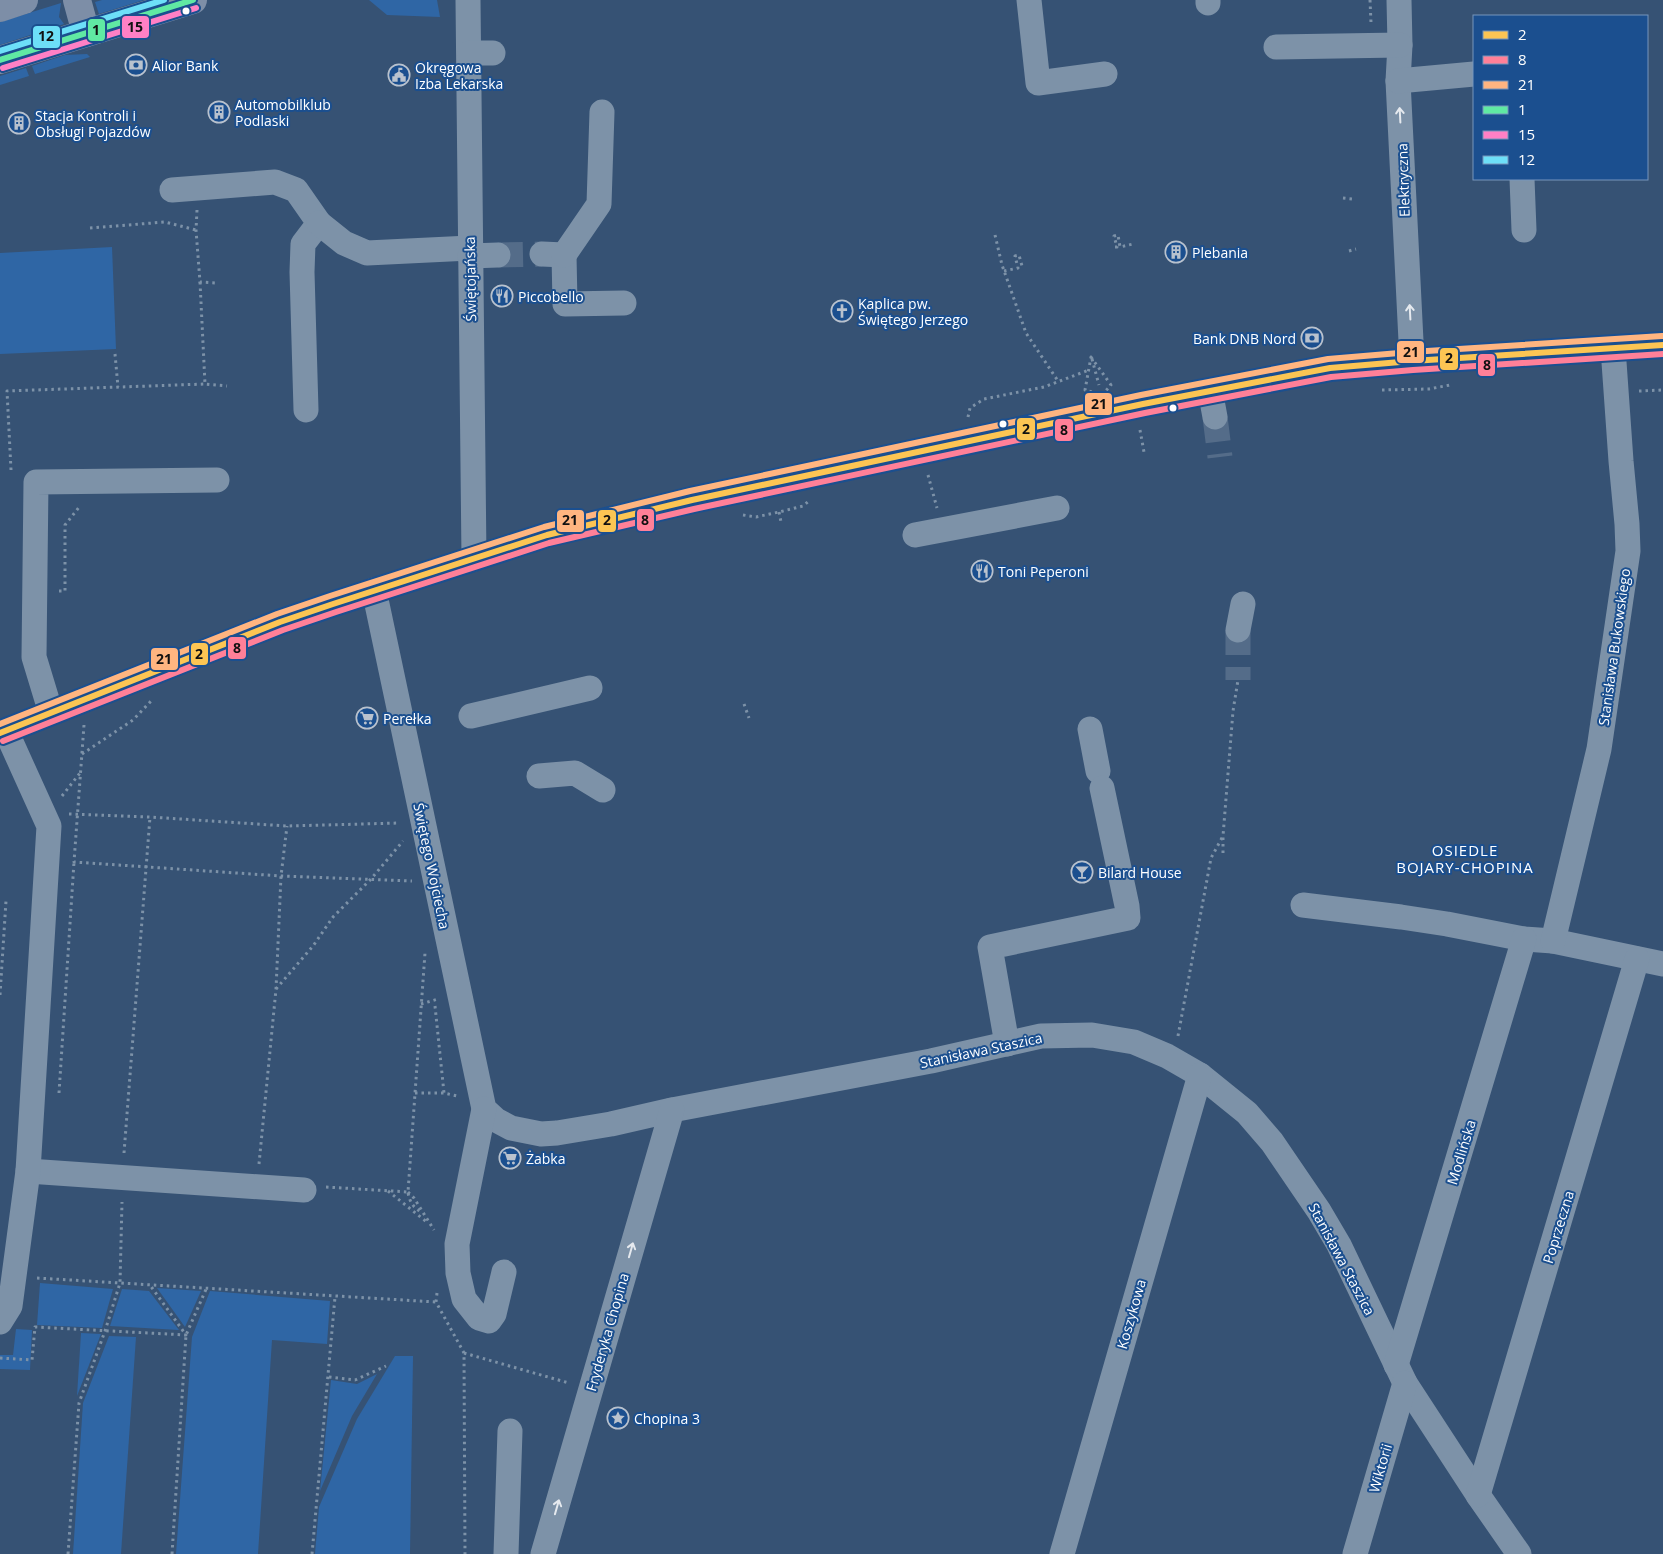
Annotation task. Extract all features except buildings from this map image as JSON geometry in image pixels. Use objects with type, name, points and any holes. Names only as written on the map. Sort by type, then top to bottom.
[{"type":"main road","points":[[0,8],[24,0]]},
{"type":"main road","points":[[77,0],[86,33]]},
{"type":"main road","points":[[0,60],[193,0]]},
{"type":"street","name":"Świętojańska","points":[[468,0],[482,53],[470,252],[474,559]]},
{"type":"street","points":[[1029,0],[1038,83],[1105,74]]},
{"type":"street","name":"Elektryczna","points":[[1399,0],[1400,45],[1398,81],[1412,361]]},
{"type":"street","points":[[1276,47],[1400,45]]},
{"type":"street","points":[[1398,81],[1473,74]]},
{"type":"street","points":[[602,112],[599,204],[553,255],[565,304],[624,303]]},
{"type":"street","points":[[1522,180],[1524,230]]},
{"type":"street","points":[[172,190],[276,182],[296,190],[319,223],[344,242],[367,252],[470,252],[498,255]]},
{"type":"street","points":[[306,410],[302,272],[303,244],[319,223]]},
{"type":"street","points":[[0,1322],[10,1306],[28,1172],[49,826],[3,732],[280,622],[374,590],[547,535],[685,502],[1210,390],[1330,368],[1663,344]]},
{"type":"street","name":"Stanisława Bukowskiego","points":[[1553,941],[1599,749],[1628,551],[1613,348]]},
{"type":"street","points":[[1210,390],[1215,417]]},
{"type":"street","points":[[51,712],[34,657],[36,482],[217,480]]},
{"type":"street","points":[[915,535],[1057,508]]},
{"type":"street","name":"Świętego Wojciecha","points":[[374,590],[482,1099]]},
{"type":"street","points":[[1238,630],[1243,604]]},
{"type":"street","points":[[470,716],[590,688]]},
{"type":"street","points":[[1007,1044],[990,947],[1128,918],[1090,729]]},
{"type":"street","points":[[539,776],[575,773],[603,790]]},
{"type":"street","points":[[1303,905],[1447,924],[1524,939],[1553,941],[1663,964]]},
{"type":"street","name":"Modlińska","points":[[1400,1374],[1524,939]]},
{"type":"street","name":"Poprzeczna","points":[[1478,1495],[1637,959]]},
{"type":"street","name":"Stanisława Staszica","points":[[482,1099],[496,1120],[511,1128],[541,1134],[557,1134],[672,1110],[931,1061],[1042,1036],[1092,1034],[1134,1042],[1167,1056],[1200,1075],[1247,1113],[1272,1142],[1319,1211],[1338,1245],[1400,1374],[1478,1495],[1519,1554]]},
{"type":"street","name":"Koszykowa","points":[[1062,1554],[1200,1075]]},
{"type":"street","points":[[482,1099],[457,1244],[458,1273],[464,1299],[484,1321],[489,1321],[494,1314],[504,1272]]},
{"type":"street","name":"Fryderyka Chopina","points":[[543,1554],[672,1110]]},
{"type":"street","points":[[28,1172],[304,1190]]},
{"type":"street","name":"Wiktorii","points":[[1355,1554],[1400,1374]]},
{"type":"street","points":[[506,1554],[510,1431]]},
{"type":"path","points":[[206,384],[196,230],[197,209],[204,198],[222,186]]},
{"type":"path","points":[[1343,198],[1352,199]]},
{"type":"path","points":[[90,228],[165,222],[196,230]]},
{"type":"path","points":[[995,235],[1004,272],[1026,333],[1058,382]]},
{"type":"path","points":[[1114,248],[1117,247],[1114,236],[1118,235],[1120,247],[1133,244]]},
{"type":"path","points":[[1349,250],[1356,249]]},
{"type":"path","points":[[1004,272],[1018,268],[1015,256],[1020,255],[1022,266],[1024,266]]},
{"type":"path","points":[[200,282],[216,282]]},
{"type":"path","points":[[115,354],[118,387]]},
{"type":"path","points":[[1092,357],[1111,385],[1102,395],[1085,390],[1092,357]]},
{"type":"path","points":[[1092,357],[1099,385]]},
{"type":"path","points":[[966,426],[970,408],[984,399],[1044,387],[1089,370]]},
{"type":"path","points":[[11,470],[7,391],[206,384],[227,386]]},
{"type":"path","points":[[1655,390],[1663,390]]},
{"type":"path","points":[[1140,430],[1144,452]]},
{"type":"path","points":[[928,475],[932,495]]},
{"type":"path","points":[[51,590],[65,591],[65,525],[99,481]]},
{"type":"path","points":[[735,514],[756,517],[779,512],[803,506],[816,494]]},
{"type":"path","points":[[779,512],[781,522]]},
{"type":"path","points":[[1223,853],[1233,711],[1238,680]]},
{"type":"path","points":[[82,754],[133,720],[156,695]]},
{"type":"path","points":[[744,704],[749,718]]},
{"type":"path","points":[[59,1095],[85,718]]},
{"type":"path","points":[[43,814],[150,817],[286,826],[423,822]]},
{"type":"path","points":[[68,1554],[78,1403],[105,1331],[120,1283],[122,1178],[150,817]]},
{"type":"path","points":[[276,989],[313,946],[333,917],[371,879],[412,830],[423,822]]},
{"type":"path","points":[[257,1187],[276,989],[281,876],[286,826]]},
{"type":"path","points":[[1175,1043],[1182,1015],[1211,858],[1223,836]]},
{"type":"path","points":[[74,862],[281,876],[421,881],[435,879]]},
{"type":"path","points":[[0,995],[6,901]]},
{"type":"path","points":[[425,951],[408,1192],[410,1201],[416,1209],[422,1212],[436,1233]]},
{"type":"path","points":[[435,1000],[444,1092]]},
{"type":"path","points":[[415,1093],[444,1092],[464,1098],[482,1099]]},
{"type":"path","points":[[304,1190],[316,1186],[408,1192]]},
{"type":"path","points":[[388,1191],[432,1226]]},
{"type":"path","points":[[62,1280],[207,1287],[336,1297],[436,1302]]},
{"type":"path","points":[[149,1284],[186,1335]]},
{"type":"path","points":[[172,1554],[186,1335],[207,1287]]},
{"type":"path","points":[[312,1554],[336,1297]]},
{"type":"path","points":[[0,1358],[32,1360],[35,1327],[186,1335]]},
{"type":"path","points":[[464,1353],[572,1384]]},
{"type":"path","points":[[328,1377],[355,1380],[386,1366]]},
{"type":"shaded area","points":[[102,0],[144,0],[99,14],[95,2]]},
{"type":"shaded area","points":[[369,0],[437,0],[440,17],[387,15]]},
{"type":"shaded area","points":[[61,3],[59,17],[64,24],[0,45],[0,22]]},
{"type":"shaded area","points":[[87,54],[90,57],[35,74],[32,66],[65,55]]},
{"type":"shaded area","points":[[26,68],[29,76],[0,85],[0,76]]},
{"type":"shaded area","points":[[112,247],[116,349],[0,354],[0,253]]},
{"type":"shaded area","points":[[40,1283],[113,1289],[102,1328],[37,1325]]},
{"type":"shaded area","points":[[157,1288],[201,1291],[185,1327]]},
{"type":"shaded area","points":[[122,1289],[149,1291],[179,1330],[110,1326]]},
{"type":"shaded area","points":[[210,1291],[330,1301],[327,1344],[272,1340],[258,1554],[176,1554],[192,1337]]},
{"type":"shaded area","points":[[16,1329],[32,1330],[30,1370],[0,1369],[0,1355],[13,1355]]},
{"type":"shaded area","points":[[81,1333],[101,1334],[77,1396]]},
{"type":"shaded area","points":[[109,1336],[136,1337],[121,1554],[73,1554],[83,1403]]},
{"type":"shaded area","points":[[395,1356],[413,1356],[410,1554],[315,1554],[319,1507],[357,1419]]},
{"type":"shaded area","points":[[377,1374],[352,1416],[320,1491],[331,1380],[357,1384]]},
{"type":"tunnel","points":[[498,255],[542,254]]},
{"type":"tunnel","points":[[1215,417],[1220,457]]},
{"type":"tunnel","points":[[1238,630],[1238,680]]},
{"type":"transit line","name":"12","points":[[0,51],[164,0]]},
{"type":"transit line","name":"1","points":[[0,60],[193,0]]},
{"type":"transit line","name":"15","points":[[3,68],[196,8]]},
{"type":"transit line","name":"21","points":[[0,724],[277,614],[330,596],[544,527],[690,491],[1141,395],[1328,359],[1662,336]]},
{"type":"transit line","name":"2","points":[[0,733],[280,622],[333,604],[547,535],[692,500],[1143,404],[1330,368],[1663,345]]},
{"type":"transit line","name":"8","points":[[3,741],[283,630],[336,612],[549,543],[694,509],[1145,413],[1331,377],[1663,354]]},
{"type":"place","name":"Alior Bank","points":[[136,65]]},
{"type":"place","name":"Okręgowa Izba Lekarska","points":[[399,75]]},
{"type":"place","name":"Automobilklub Podlaski","points":[[219,112]]},
{"type":"place","name":"Stacja Kontroli i Obsługi Pojazdów","points":[[19,123]]},
{"type":"place","name":"Plebania","points":[[1176,252]]},
{"type":"place","name":"Piccobello","points":[[502,296]]},
{"type":"place","name":"Kaplica pw. Świętego Jerzego","points":[[842,311]]},
{"type":"place","name":"Bank DNB Nord","points":[[1312,338]]},
{"type":"place","name":"Toni Peperoni","points":[[982,571]]},
{"type":"place","name":"Perełka","points":[[367,718]]},
{"type":"place","name":"Bilard House","points":[[1082,872]]},
{"type":"place","name":"Żabka","points":[[510,1158]]},
{"type":"place","name":"Chopina 3","points":[[618,1418]]},
{"type":"district","name":"OSIEDLE BOJARY-CHOPINA","points":[[1465,858]]}]
